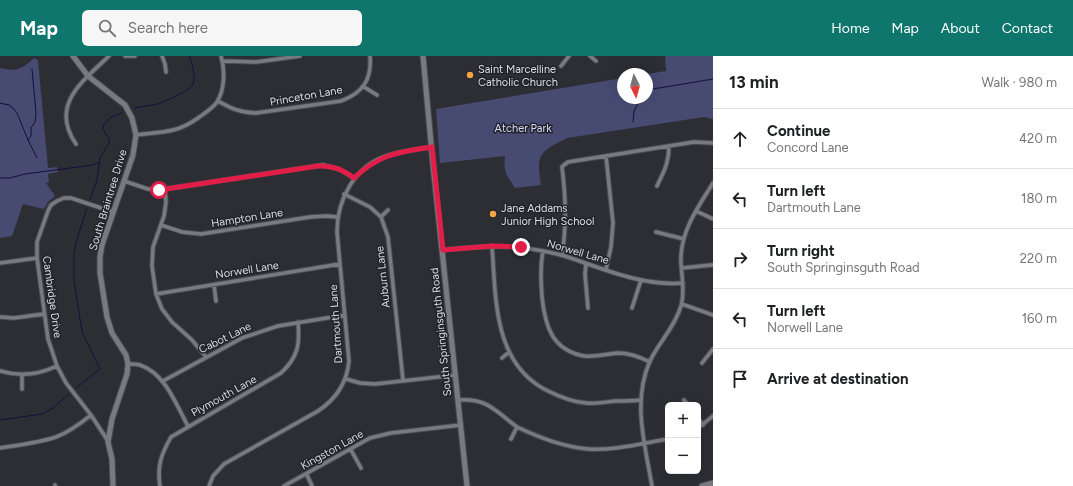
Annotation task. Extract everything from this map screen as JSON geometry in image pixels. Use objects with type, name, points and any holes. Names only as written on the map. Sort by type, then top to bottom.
[{"type":"street","name":"South Braintree Drive","points":[[73,56],[88,76],[125,105],[130,113],[136,135],[133,155],[102,245],[100,257],[100,273],[109,323],[114,337],[126,355],[128,364]]},
{"type":"street","points":[[76,144],[68,130],[66,115],[68,103],[72,95],[88,76],[109,56]]},
{"type":"street","points":[[125,56],[135,56]]},
{"type":"street","points":[[162,56],[166,72]]},
{"type":"street","points":[[136,135],[174,130],[182,127],[195,121],[218,101],[223,83],[221,56]]},
{"type":"street","points":[[222,61],[256,62],[300,56]]},
{"type":"street","points":[[370,56],[371,68],[364,86],[377,95]]},
{"type":"street","name":"South Springinsguth Road","points":[[424,56],[467,486]]},
{"type":"street","points":[[561,66],[568,56]]},
{"type":"street","points":[[590,56],[596,61]]},
{"type":"street","name":"Princeton Lane","points":[[218,101],[232,109],[242,112],[263,113],[341,101],[353,96],[364,86]]},
{"type":"street","points":[[562,255],[566,232],[566,216],[562,167],[568,162],[694,142],[713,143]]},
{"type":"street","points":[[657,186],[669,158],[669,146]]},
{"type":"street","name":"Dartmouth Lane","points":[[209,486],[213,476],[224,464],[324,407],[337,395],[346,379],[349,350],[337,232],[337,217],[344,194],[354,178],[368,166],[385,156],[432,147]]},
{"type":"street","points":[[606,156],[613,223],[611,247],[606,269]]},
{"type":"street","points":[[124,181],[148,189],[165,190],[318,166],[336,168],[354,178]]},
{"type":"street","points":[[652,486],[644,443],[641,416],[640,400],[644,378],[650,362],[676,321],[682,304],[683,284],[681,256],[684,239],[688,225],[713,183]]},
{"type":"street","points":[[165,190],[166,210],[153,247],[152,266],[156,294],[162,309],[172,322],[192,340],[206,357]]},
{"type":"street","points":[[344,194],[370,207],[381,217],[388,210]]},
{"type":"street","name":"Cambridge Drive","points":[[108,442],[91,415],[66,383],[51,351],[44,314],[37,258],[38,242],[48,211],[57,201],[64,198],[71,198],[113,212]]},
{"type":"street","points":[[696,211],[713,219]]},
{"type":"street","name":"Hampton Lane","points":[[161,225],[182,232],[201,234],[310,218],[326,216],[337,217]]},
{"type":"street","name":"Auburn Lane","points":[[381,217],[388,237],[403,380]]},
{"type":"street","points":[[656,232],[684,239]]},
{"type":"street","points":[[492,246],[501,334],[509,352],[519,368],[537,386],[567,399],[590,403],[640,400]]},
{"type":"street","name":"Norwell Lane","points":[[443,250],[509,246],[562,255],[586,264],[641,280],[667,285],[683,284]]},
{"type":"street","points":[[543,251],[540,272],[544,317],[555,340],[570,352],[584,356],[599,357],[618,353],[630,354],[650,362]]},
{"type":"street","points":[[0,263],[37,258]]},
{"type":"street","name":"Norwell Lane","points":[[156,294],[340,264]]},
{"type":"street","points":[[586,264],[585,274],[588,308]]},
{"type":"street","points":[[682,268],[712,265]]},
{"type":"street","points":[[632,308],[641,280]]},
{"type":"street","points":[[214,284],[216,301]]},
{"type":"street","points":[[682,304],[713,315]]},
{"type":"street","points":[[0,317],[14,318],[44,314]]},
{"type":"street","name":"Cabot Lane","points":[[163,381],[242,338],[268,328],[345,315]]},
{"type":"street","name":"Plymouth Lane","points":[[160,486],[158,469],[161,455],[171,438],[188,426],[281,374],[292,362],[296,353],[299,338],[298,322]]},
{"type":"street","points":[[702,363],[713,349]]},
{"type":"street","points":[[502,358],[509,352]]},
{"type":"street","points":[[112,486],[112,459],[108,442],[112,419],[127,374],[128,364],[139,364],[149,369],[163,381],[188,426]]},
{"type":"street","points":[[0,371],[22,375],[41,372],[57,366]]},
{"type":"street","points":[[22,375],[22,389]]},
{"type":"street","points":[[346,379],[366,384],[456,375]]},
{"type":"street","points":[[458,400],[484,402],[518,427],[543,439],[566,446],[587,449],[603,449],[665,440]]},
{"type":"street","points":[[0,448],[35,443],[56,437],[74,428],[91,415]]},
{"type":"street","points":[[701,422],[703,425],[713,416]]},
{"type":"street","name":"Kingston Lane","points":[[284,486],[307,475],[370,438],[391,433],[461,425]]},
{"type":"street","points":[[511,439],[518,427]]},
{"type":"street","points":[[351,450],[361,468]]},
{"type":"street","points":[[307,475],[312,486]]},
{"type":"street","points":[[702,486],[713,483]]},
{"type":"green space","name":"Atcher Park","points":[[665,56],[713,56],[713,119],[704,117],[567,138],[549,148],[541,156],[539,167],[541,185],[515,188],[506,173],[504,166],[505,156],[440,163],[436,109],[617,79],[617,104],[653,104],[653,73],[666,71]]},
{"type":"green space","points":[[34,58],[38,60],[48,168],[57,167],[58,172],[48,174],[49,182],[46,183],[55,196],[48,202],[44,209],[23,204],[12,236],[0,238],[0,68],[11,70],[19,69]]},
{"type":"waterway","points":[[135,108],[160,103],[191,87],[194,81],[194,74],[189,56]]},
{"type":"waterway","points":[[28,140],[31,136],[31,128],[35,122],[36,113],[32,69]]},
{"type":"waterway","points":[[653,89],[713,79]]},
{"type":"waterway","points":[[0,103],[9,105],[17,113],[37,158]]},
{"type":"waterway","points":[[633,122],[634,111],[638,104]]},
{"type":"waterway","points":[[90,200],[97,180],[100,158],[109,143],[109,139],[103,129],[104,124],[110,118],[122,113]]},
{"type":"waterway","points":[[0,178],[10,178],[25,174],[93,165],[98,163]]},
{"type":"waterway","points":[[76,388],[100,369],[82,332],[74,281],[74,253],[87,208]]},
{"type":"waterway","points":[[0,420],[42,414],[53,408],[69,394]]},
{"type":"place","name":"Saint Marcelline Catholic Church","points":[[470,75]]},
{"type":"place","name":"Jane Addams Junior High School","points":[[493,214]]},
{"type":"route","points":[[159,190],[325,165],[343,171],[354,178],[368,166],[385,156],[432,147],[443,250],[492,246],[521,247]]}]
